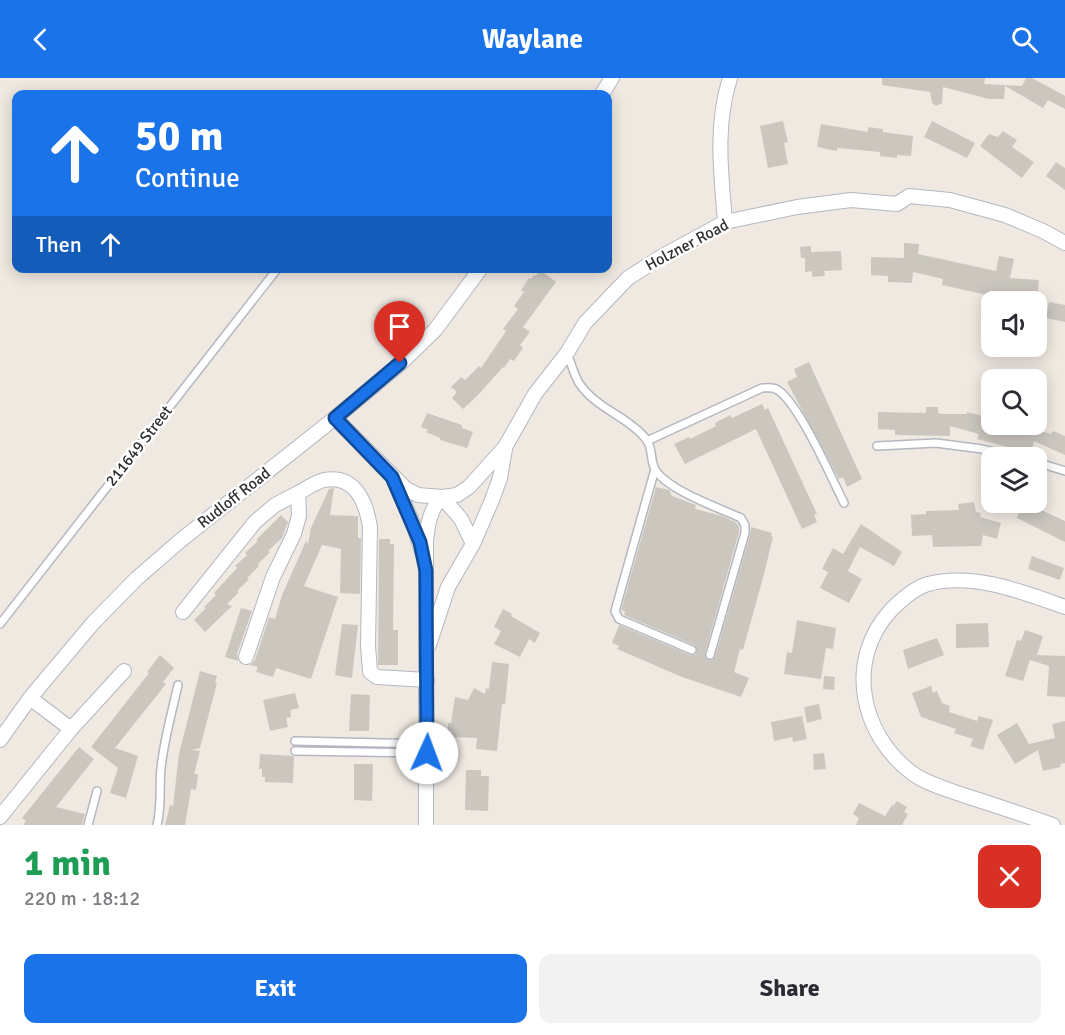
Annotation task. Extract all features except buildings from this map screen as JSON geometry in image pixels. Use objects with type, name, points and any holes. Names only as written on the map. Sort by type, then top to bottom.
[{"type":"street","points":[[725,222],[720,126],[730,78]]},
{"type":"street","name":"Holzner Road","points":[[442,498],[457,495],[469,488],[482,475],[505,447],[535,394],[567,353],[585,323],[628,278],[725,222],[797,207],[851,200],[897,204],[909,196],[950,200],[1005,215],[1065,243]]},
{"type":"street","name":"Rudloff Road","points":[[0,740],[30,698],[93,623],[136,579],[400,363],[435,330],[477,273]]},
{"type":"street","points":[[335,418],[406,489],[418,495],[442,498],[461,519],[473,544]]},
{"type":"street","points":[[426,652],[448,587],[473,544],[500,478],[505,447]]},
{"type":"street","points":[[392,477],[420,542],[426,571]]},
{"type":"street","points":[[183,612],[255,522],[275,505],[323,480],[336,480],[350,484],[359,494],[367,509],[370,527],[368,645],[370,672],[377,677],[427,680]]},
{"type":"street","points":[[246,657],[273,577],[294,534],[299,516],[298,493]]},
{"type":"street","points":[[426,825],[426,540],[430,517],[435,504],[442,498]]},
{"type":"street","points":[[1053,825],[950,790],[913,774],[891,753],[875,731],[866,704],[863,671],[864,660],[872,638],[885,616],[902,599],[926,584],[956,580],[983,583],[1016,590],[1065,607]]},
{"type":"street","points":[[0,817],[71,729],[124,671]]},
{"type":"street","points":[[30,698],[71,729]]},
{"type":"lane","name":"211649 Street","points":[[0,624],[274,273]]},
{"type":"lane","points":[[567,353],[579,383],[594,399],[647,441],[655,469],[616,608],[616,616],[692,650]]},
{"type":"lane","points":[[647,441],[762,388],[776,389],[789,401],[800,418],[844,502]]},
{"type":"lane","points":[[877,446],[936,443],[981,449]]},
{"type":"lane","points":[[1047,465],[1065,471]]},
{"type":"lane","points":[[655,469],[672,484],[741,518],[745,525],[745,533],[710,655]]},
{"type":"lane","points":[[157,825],[161,810],[163,754],[178,685]]},
{"type":"lane","points":[[295,741],[427,749]]},
{"type":"lane","points":[[295,751],[427,749]]},
{"type":"lane","points":[[88,825],[97,791]]},
{"type":"route","points":[[400,363],[335,418],[392,477],[420,542],[426,571],[427,753]]}]
